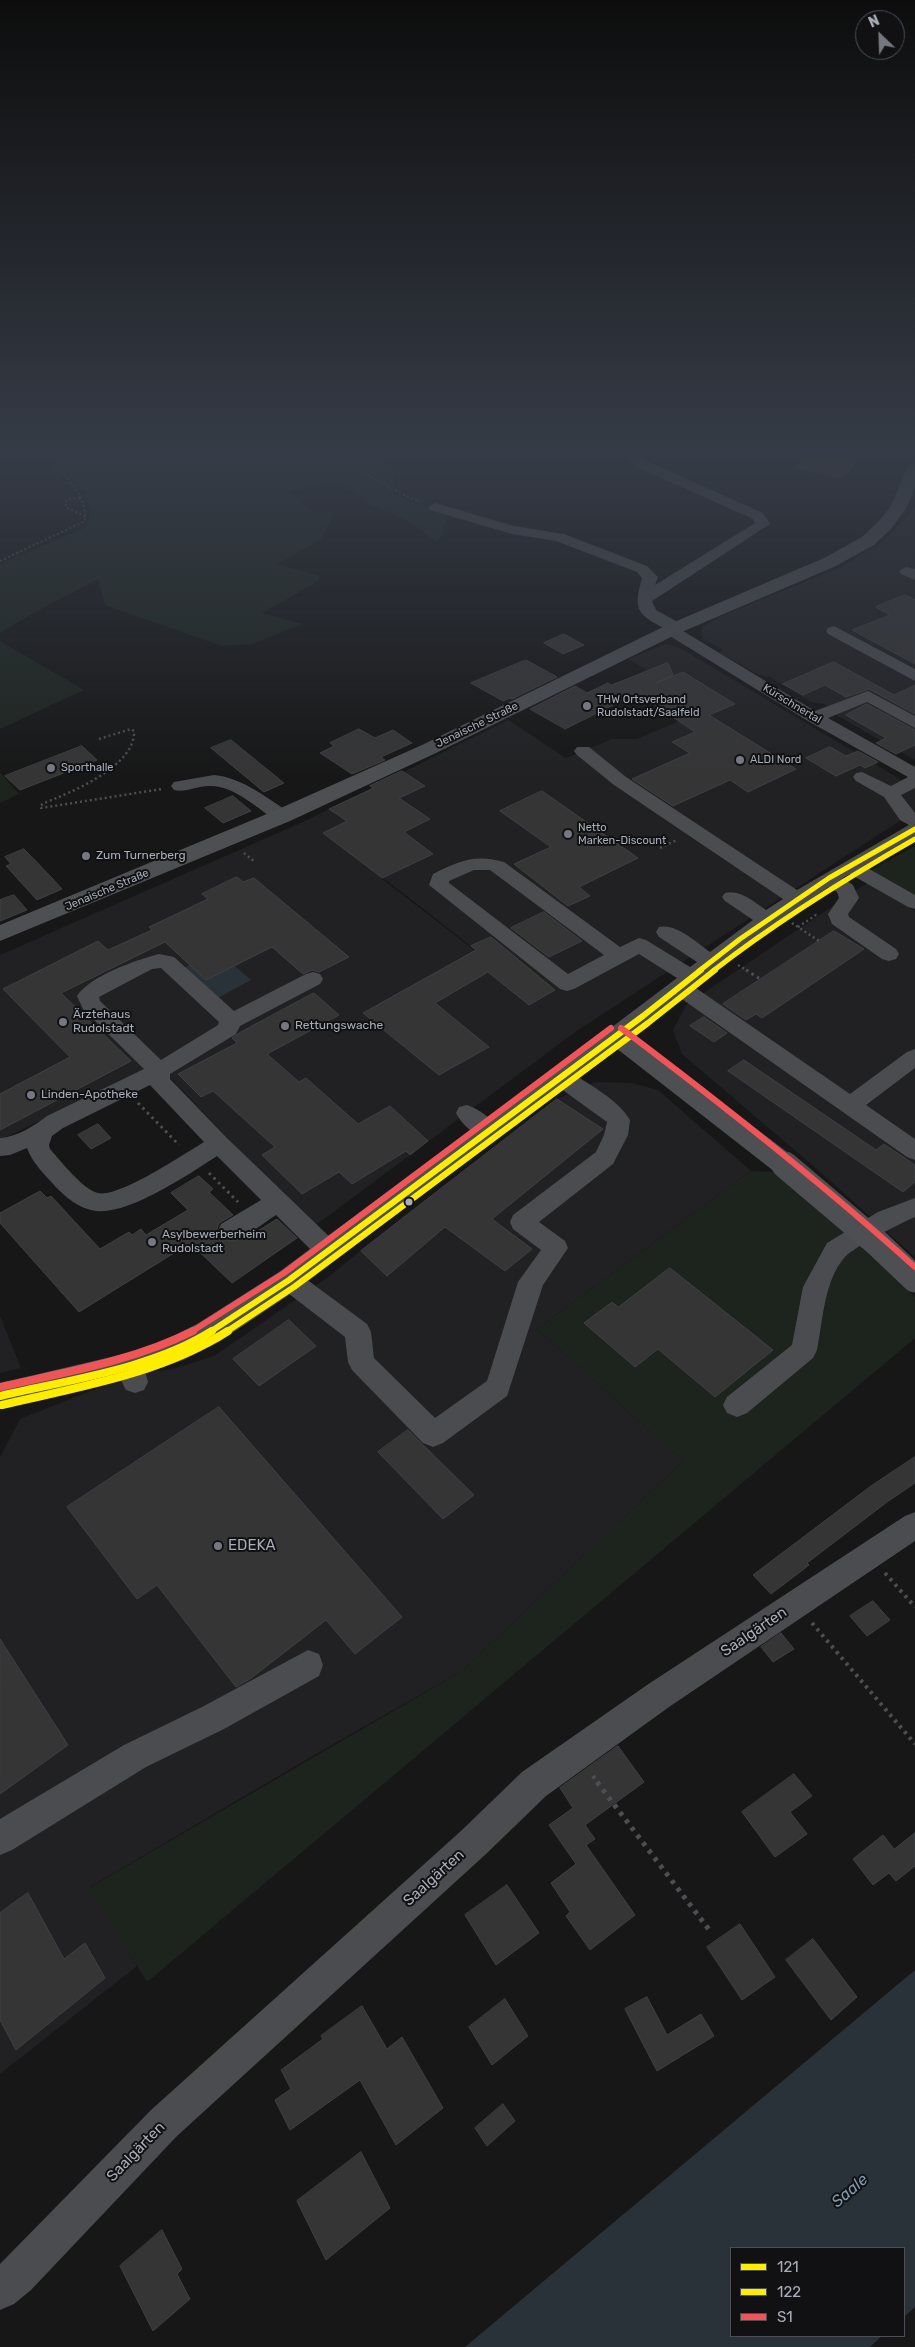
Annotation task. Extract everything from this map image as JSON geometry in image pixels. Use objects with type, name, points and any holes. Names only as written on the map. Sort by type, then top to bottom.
[{"type":"main road","name":"Jenaische Straße","points":[[0,934],[282,816],[429,749],[674,629],[829,563]]},
{"type":"main road","points":[[0,1396],[134,1373],[208,1333],[289,1280],[616,1035],[729,1120],[785,1165],[878,1243],[915,1280]]},
{"type":"street","points":[[628,563],[642,569],[650,577],[644,599]]},
{"type":"street","points":[[644,599],[702,563]]},
{"type":"street","name":"Kürschnertal","points":[[644,599],[647,610],[655,617],[814,718],[915,774]]},
{"type":"street","points":[[834,631],[915,676]]},
{"type":"street","points":[[814,718],[868,696],[915,723]]},
{"type":"street","points":[[583,751],[620,781],[797,899]]},
{"type":"street","points":[[862,777],[890,793],[908,816],[915,821]]},
{"type":"street","points":[[180,786],[205,781],[230,784],[282,816]]},
{"type":"street","points":[[890,793],[915,781]]},
{"type":"street","points":[[616,1035],[797,899],[829,878],[915,829]]},
{"type":"street","points":[[471,862],[497,866],[619,956],[567,984],[439,885],[440,878],[471,862]]},
{"type":"street","points":[[850,866],[915,903]]},
{"type":"street","points":[[829,878],[846,889],[849,898],[838,914],[839,920],[889,954]]},
{"type":"street","points":[[732,897],[772,917]]},
{"type":"street","points":[[666,932],[716,958]]},
{"type":"street","points":[[0,1148],[10,1146],[43,1131],[56,1122],[158,1071],[228,1029],[230,1022],[227,1016],[167,962],[159,960],[146,964],[93,990],[88,996],[92,1004],[158,1071],[159,1081],[219,1144],[328,1251]]},
{"type":"street","points":[[230,1022],[313,979]]},
{"type":"street","points":[[685,982],[915,1151]]},
{"type":"street","points":[[850,1105],[915,1057]]},
{"type":"street","points":[[289,1280],[358,1332],[361,1362],[433,1435],[498,1388],[531,1282],[556,1248],[522,1222],[604,1158],[619,1120],[606,1108],[561,1077]]},
{"type":"street","points":[[467,1113],[490,1131]]},
{"type":"street","points":[[43,1131],[37,1145],[40,1153],[80,1194],[96,1203],[110,1202],[131,1195],[219,1144]]},
{"type":"street","points":[[230,1231],[278,1202]]},
{"type":"street","points":[[737,1405],[804,1350],[816,1287],[836,1250],[887,1219],[915,1207]]},
{"type":"street","name":"Saalgärten","points":[[0,2290],[17,2276],[164,2122],[474,1842],[534,1784],[576,1753],[915,1525]]},
{"type":"street","points":[[0,1838],[135,1756],[212,1718],[308,1665]]},
{"type":"lane","points":[[619,956],[639,945],[685,982]]},
{"type":"path","points":[[99,740],[131,728],[135,736],[125,754],[105,775],[44,803],[40,806],[41,808],[180,786]]},
{"type":"path","points":[[660,848],[676,840]]},
{"type":"path","points":[[239,850],[255,862]]},
{"type":"path","points":[[772,917],[819,941]]},
{"type":"path","points":[[716,958],[760,979]]},
{"type":"path","points":[[870,1556],[915,1607]]},
{"type":"path","points":[[796,1604],[915,1744]]},
{"type":"path","points":[[576,1753],[710,1931]]},
{"type":"shaded area","points":[[280,563],[277,564],[319,576],[319,581],[262,613],[302,624],[253,644],[222,646],[105,605],[98,579],[0,633],[0,564]]},
{"type":"shaded area","points":[[848,563],[915,563],[915,760],[838,716],[825,704],[811,702],[770,677],[759,675],[718,652],[723,650],[702,638],[702,627],[719,617]]},
{"type":"shaded area","points":[[0,641],[84,690],[0,729]]},
{"type":"shaded area","points":[[666,644],[680,648],[915,788],[915,811],[578,1030],[316,1225],[285,1198],[157,1064],[0,1140],[0,955],[305,821],[508,720],[566,758],[612,739],[637,739],[712,707],[628,659]],"holes":[[[320,831],[403,893],[523,987]]]},
{"type":"shaded area","points":[[0,772],[19,794],[0,803]]},
{"type":"shaded area","points":[[915,846],[915,898],[878,877],[871,870]]},
{"type":"shaded area","points":[[867,883],[915,911],[915,1257],[818,1170],[682,1054],[673,1030],[686,1005]]},
{"type":"shaded area","points":[[595,1082],[632,1083],[658,1090],[751,1171],[537,1329],[683,1461],[462,1671],[316,1754],[90,1887],[137,1966],[0,2074],[0,1457],[20,1419],[136,1373],[173,1369],[214,1356],[327,1278],[404,1216],[557,1099]]},
{"type":"shaded area","points":[[751,1171],[774,1172],[915,1297],[915,1338],[147,1982],[89,1888],[462,1671],[683,1461],[537,1329]]},
{"type":"shaded area","points":[[0,1316],[21,1368],[0,1373]]},
{"type":"water","points":[[217,951],[251,980],[216,999],[182,969]]},
{"type":"water","name":"Saale","points":[[915,1970],[915,2307],[905,2316],[905,2247],[730,2247],[730,2337],[881,2337],[870,2347],[465,2347]]},
{"type":"building","points":[[905,595],[915,600],[915,664],[852,630],[890,615],[876,607]]},
{"type":"building","points":[[564,634],[584,645],[563,654],[544,643]]},
{"type":"building","points":[[526,660],[557,677],[512,699],[503,701],[471,683]]},
{"type":"building","points":[[834,662],[894,695],[915,685],[915,714],[869,689],[846,697],[825,685],[803,695],[783,684]]},
{"type":"building","points":[[668,663],[673,675],[656,683],[683,672],[735,704],[709,715],[796,769],[748,792],[730,780],[673,806],[632,779],[690,753],[672,742],[695,732],[637,693],[565,729],[530,709],[575,686],[587,693],[608,683],[611,685]]},
{"type":"building","points":[[867,704],[915,730],[915,745],[896,754],[876,743],[886,738],[846,715]]},
{"type":"building","points":[[359,729],[375,738],[393,730],[412,743],[381,757],[385,760],[352,774],[320,753],[334,746],[330,743]]},
{"type":"building","points":[[231,740],[284,783],[264,792],[211,748]]},
{"type":"building","name":"Sporthalle","points":[[82,746],[97,760],[20,790],[5,776]]},
{"type":"building","points":[[830,747],[846,756],[858,751],[878,762],[865,768],[860,765],[836,776],[806,758]]},
{"type":"building","points":[[402,771],[425,786],[399,798],[430,819],[404,832],[433,854],[382,878],[323,833],[347,821],[329,809],[374,788],[370,786]]},
{"type":"building","name":"Netto Marken-Discount","points":[[542,791],[638,858],[579,887],[590,896],[568,906],[514,864],[551,847],[500,811]]},
{"type":"building","points":[[233,796],[251,811],[223,823],[205,808]]},
{"type":"building","points":[[24,849],[62,889],[37,900],[6,866],[11,864],[5,857]]},
{"type":"building","points":[[237,877],[243,882],[254,878],[349,957],[319,972],[312,970],[303,974],[272,947],[206,980],[165,942],[61,993],[131,1061],[0,1130],[0,1094],[70,1057],[3,989],[98,941],[108,950],[152,930],[149,927],[208,899],[202,894]]},
{"type":"building","points":[[14,895],[27,910],[0,921],[0,900]]},
{"type":"building","points":[[544,912],[582,941],[549,957],[511,928]]},
{"type":"building","points":[[834,931],[864,949],[762,1018],[756,1014],[746,1020],[723,1004]]},
{"type":"building","points":[[491,937],[555,990],[529,1005],[488,972],[435,1003],[489,1047],[439,1075],[363,1013],[476,950],[471,946]]},
{"type":"building","points":[[314,993],[339,1015],[267,1054],[299,1082],[306,1078],[358,1124],[390,1106],[428,1141],[410,1155],[406,1151],[352,1184],[339,1172],[302,1194],[262,1155],[275,1147],[213,1091],[201,1097],[178,1074],[237,1043],[232,1038],[239,1033]]},
{"type":"building","points":[[704,1017],[727,1033],[714,1042],[690,1026]]},
{"type":"building","points":[[744,1060],[876,1150],[884,1144],[915,1165],[915,1182],[903,1192],[728,1071]]},
{"type":"building","points":[[557,1099],[603,1129],[492,1219],[532,1249],[505,1271],[445,1227],[387,1276],[361,1251]]},
{"type":"building","points":[[98,1124],[111,1138],[91,1149],[78,1135]]},
{"type":"building","name":"Asylbewerberheim Rudolstadt","points":[[199,1176],[213,1189],[209,1192],[233,1215],[219,1223],[216,1232],[221,1240],[236,1240],[253,1234],[277,1219],[297,1238],[232,1283],[190,1243],[79,1312],[0,1223],[0,1213],[40,1191],[47,1198],[51,1196],[100,1249],[129,1232],[132,1235],[141,1229],[146,1235],[188,1210],[171,1193]]},
{"type":"building","points":[[670,1268],[773,1350],[715,1397],[658,1349],[635,1367],[584,1323],[612,1302],[618,1307]]},
{"type":"building","points":[[289,1320],[316,1346],[259,1386],[233,1359]]},
{"type":"building","name":"EDEKA","points":[[219,1407],[402,1617],[355,1654],[326,1620],[250,1679],[236,1687],[157,1585],[137,1599],[67,1507]]},
{"type":"building","points":[[408,1430],[474,1495],[443,1519],[378,1452]]},
{"type":"building","points":[[915,1457],[915,1483],[807,1563],[809,1565],[771,1594],[753,1575],[871,1486]]},
{"type":"building","points":[[873,1601],[890,1620],[867,1636],[850,1616]]},
{"type":"building","points":[[781,1633],[794,1649],[773,1662],[761,1647]]},
{"type":"building","points":[[0,1639],[68,1745],[0,1794]]},
{"type":"building","points":[[618,1746],[644,1782],[585,1825],[595,1839],[586,1845],[635,1915],[590,1950],[566,1916],[570,1912],[551,1883],[576,1864],[549,1825],[573,1808],[560,1788]]},
{"type":"building","points":[[794,1774],[812,1796],[790,1812],[807,1834],[775,1857],[742,1812]]},
{"type":"building","points":[[915,1833],[915,1866],[896,1881],[889,1873],[873,1885],[853,1859],[883,1835],[894,1849]]},
{"type":"building","points":[[507,1885],[539,1933],[496,1965],[465,1915]]},
{"type":"building","points":[[28,1893],[64,1959],[85,1943],[105,1978],[16,2050],[0,2020],[0,1913]]},
{"type":"building","points":[[740,1924],[775,1977],[742,2000],[707,1947]]},
{"type":"building","points":[[813,1939],[857,1997],[831,2020],[786,1960]]},
{"type":"building","points":[[647,1997],[667,2035],[701,2014],[714,2036],[657,2071],[625,2009]]},
{"type":"building","points":[[505,1999],[528,2036],[492,2065],[469,2027]]},
{"type":"building","points":[[362,2006],[387,2049],[402,2037],[443,2108],[396,2145],[360,2080],[290,2130],[275,2100],[291,2089],[281,2070],[323,2039],[321,2036]]},
{"type":"building","points":[[503,2104],[515,2121],[487,2146],[475,2128]]},
{"type":"building","points":[[361,2152],[390,2208],[326,2260],[297,2201]]},
{"type":"building","points":[[162,2230],[182,2269],[177,2274],[190,2299],[153,2331],[120,2266]]},
{"type":"transit line","name":"121","points":[[0,1396],[132,1365],[172,1351],[208,1333],[289,1280],[643,1016],[740,939],[829,878],[915,829]]},
{"type":"transit line","name":"122","points":[[2,1405],[135,1373],[175,1359],[213,1340],[294,1287],[648,1023],[745,946],[834,885],[915,839]]},
{"type":"transit line","name":"S1","points":[[0,1387],[130,1357],[169,1343],[204,1325],[284,1273],[611,1028]]},
{"type":"transit line","name":"S1","points":[[621,1028],[771,1144],[844,1204],[915,1267]]},
{"type":"place","name":"THW Ortsverband Rudolstadt/Saalfeld","points":[[587,706]]},
{"type":"place","name":"ALDI Nord","points":[[740,760]]},
{"type":"place","name":"Sporthalle","points":[[51,768]]},
{"type":"place","name":"Netto Marken-Discount","points":[[568,834]]},
{"type":"place","name":"Zum Turnerberg","points":[[86,856]]},
{"type":"place","name":"Ärztehaus Rudolstadt","points":[[63,1022]]},
{"type":"place","name":"Rettungswache","points":[[285,1026]]},
{"type":"place","name":"Linden-Apotheke","points":[[31,1095]]},
{"type":"place","name":"Asylbewerberheim Rudolstadt","points":[[152,1242]]},
{"type":"place","name":"EDEKA","points":[[218,1546]]}]
